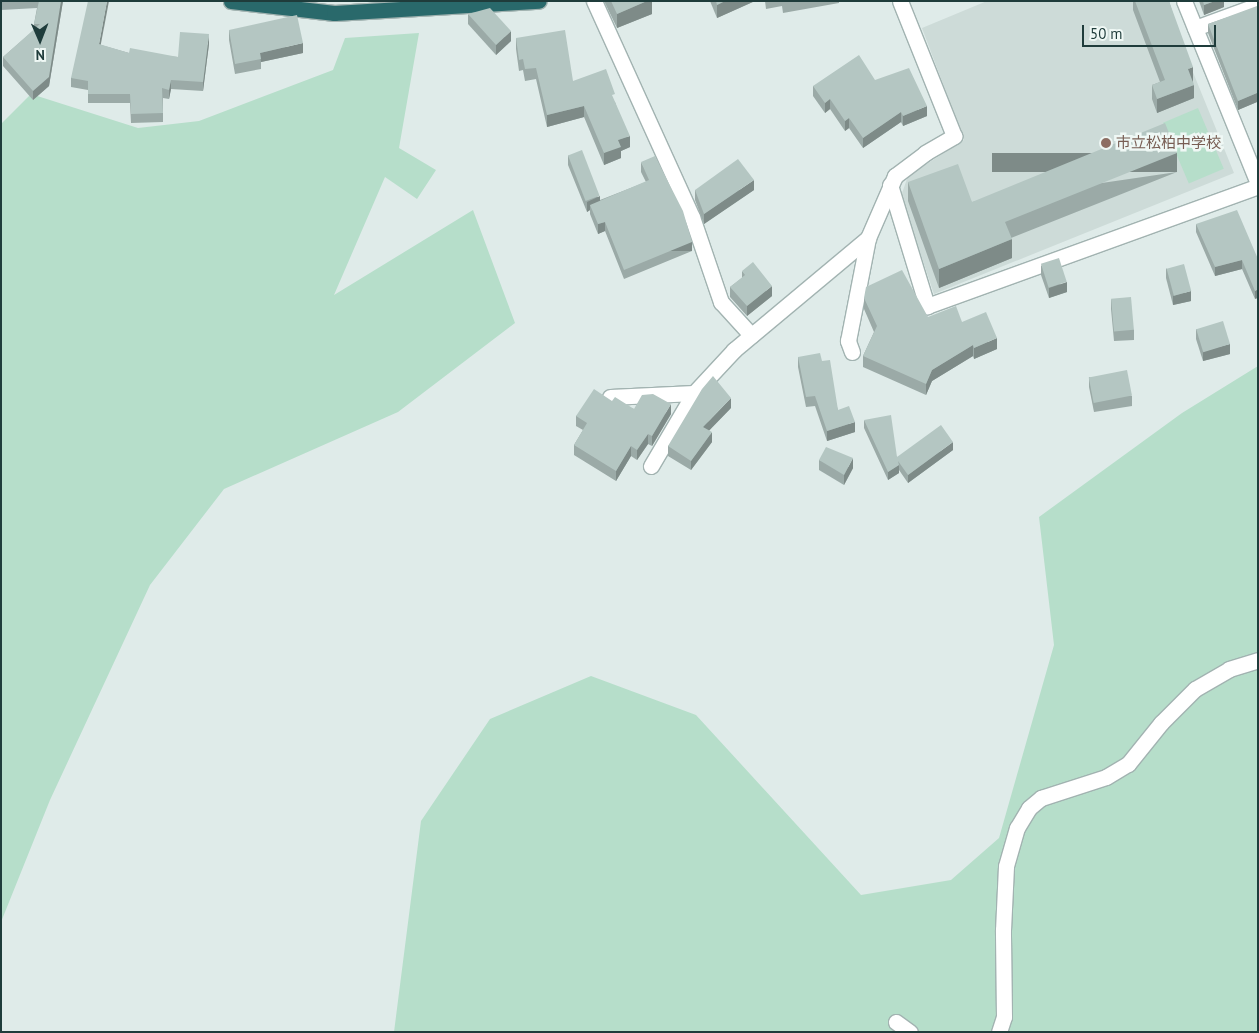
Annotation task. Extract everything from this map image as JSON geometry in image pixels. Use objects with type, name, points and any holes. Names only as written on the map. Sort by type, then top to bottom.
[{"type":"highway","points":[[231,1],[334,13],[539,1]]},
{"type":"street","points":[[594,1],[692,217],[720,302],[751,335]]},
{"type":"street","points":[[852,352],[848,341],[868,238],[890,185],[895,176],[954,136],[900,1]]},
{"type":"street","points":[[890,185],[928,306],[1258,185],[1184,1]]},
{"type":"street","points":[[1195,28],[1258,5]]},
{"type":"street","points":[[651,466],[694,393],[751,335],[868,238]]},
{"type":"street","points":[[610,397],[694,393]]},
{"type":"street","points":[[999,1032],[1004,1017],[1002,930],[1006,866],[1017,828],[1029,808],[1041,798],[1106,777],[1128,764],[1161,723],[1196,689],[1228,669],[1258,660]]},
{"type":"street","points":[[896,1022],[910,1032]]},
{"type":"shaded area","points":[[987,1],[1164,1],[1234,173],[934,294],[901,196],[908,176],[964,140],[922,28]]},
{"type":"green space","points":[[419,33],[399,148],[436,170],[417,199],[385,177],[334,295],[473,210],[515,323],[398,412],[224,489],[150,585],[50,800],[1,922],[1,124],[31,94],[138,128],[199,121],[333,70],[345,38]]},
{"type":"green space","points":[[1198,108],[1224,169],[1189,184],[1163,123]]},
{"type":"green space","points":[[1258,366],[1258,1032],[394,1032],[421,821],[490,719],[591,676],[696,715],[861,895],[951,880],[999,838],[1054,645],[1039,517],[1182,413]]},
{"type":"building","points":[[39,1],[61,1],[49,77],[33,91],[3,57],[40,24],[34,24]]},
{"type":"building","points":[[88,1],[107,1],[99,44],[129,53],[130,48],[178,57],[180,32],[209,34],[203,82],[171,80],[169,90],[162,88],[163,113],[131,114],[130,94],[88,94],[88,81],[71,78]]},
{"type":"building","points":[[611,1],[647,1],[617,14]]},
{"type":"building","points":[[716,1],[725,1],[717,5]]},
{"type":"building","points":[[1135,1],[1169,1],[1193,67],[1188,69],[1194,85],[1157,99],[1152,85],[1165,80]]},
{"type":"building","points":[[1203,1],[1215,1],[1204,5]]},
{"type":"building","points":[[1257,6],[1258,94],[1238,101],[1208,24]]},
{"type":"building","points":[[490,8],[511,31],[496,45],[468,14]]},
{"type":"building","points":[[297,15],[303,43],[260,53],[261,59],[235,64],[229,30]]},
{"type":"building","points":[[565,30],[573,81],[606,69],[615,94],[612,95],[630,136],[618,140],[621,147],[604,153],[584,106],[547,115],[536,68],[525,69],[523,59],[519,60],[516,38]]},
{"type":"building","points":[[859,55],[875,80],[909,68],[927,106],[903,116],[901,112],[863,138],[849,118],[845,121],[830,99],[825,103],[813,86]]},
{"type":"building","points":[[1165,123],[1177,153],[1005,222],[1012,239],[939,269],[908,182],[958,164],[972,202]]},
{"type":"building","points":[[582,150],[600,196],[586,201],[568,155]]},
{"type":"building","points":[[655,156],[683,211],[692,242],[624,270],[605,222],[598,224],[590,205],[649,180],[641,162]]},
{"type":"building","points":[[738,159],[754,180],[704,214],[695,190]]},
{"type":"building","points":[[1237,210],[1258,259],[1258,289],[1255,291],[1242,260],[1215,267],[1196,224]]},
{"type":"building","points":[[1059,258],[1067,282],[1049,288],[1041,264]]},
{"type":"building","points":[[753,262],[772,286],[747,306],[730,287],[745,275],[742,271]]},
{"type":"building","points":[[1184,264],[1191,291],[1174,296],[1167,269]]},
{"type":"building","points":[[902,270],[928,317],[956,306],[962,322],[986,312],[997,338],[974,348],[973,345],[932,370],[926,384],[863,356],[877,326],[864,298],[866,287]]},
{"type":"building","points":[[1131,297],[1134,330],[1114,332],[1111,299]]},
{"type":"building","points":[[1223,321],[1230,344],[1203,352],[1196,329]]},
{"type":"building","points":[[820,353],[822,361],[830,360],[838,410],[849,406],[855,422],[827,431],[815,396],[806,397],[798,357]]},
{"type":"building","points":[[1127,370],[1132,396],[1094,403],[1089,377]]},
{"type":"building","points":[[713,376],[731,398],[703,427],[712,432],[691,461],[668,446],[702,389]]},
{"type":"building","points":[[594,389],[612,401],[615,397],[634,409],[642,395],[653,394],[671,404],[652,436],[648,434],[637,450],[631,446],[616,471],[574,445],[587,423],[576,416]]},
{"type":"building","points":[[891,415],[897,457],[941,425],[953,442],[908,475],[898,461],[899,465],[888,472],[864,420]]},
{"type":"building","points":[[826,447],[853,458],[844,475],[819,460]]},
{"type":"place","name":"市立松柏中学校","points":[[1106,143]]}]
